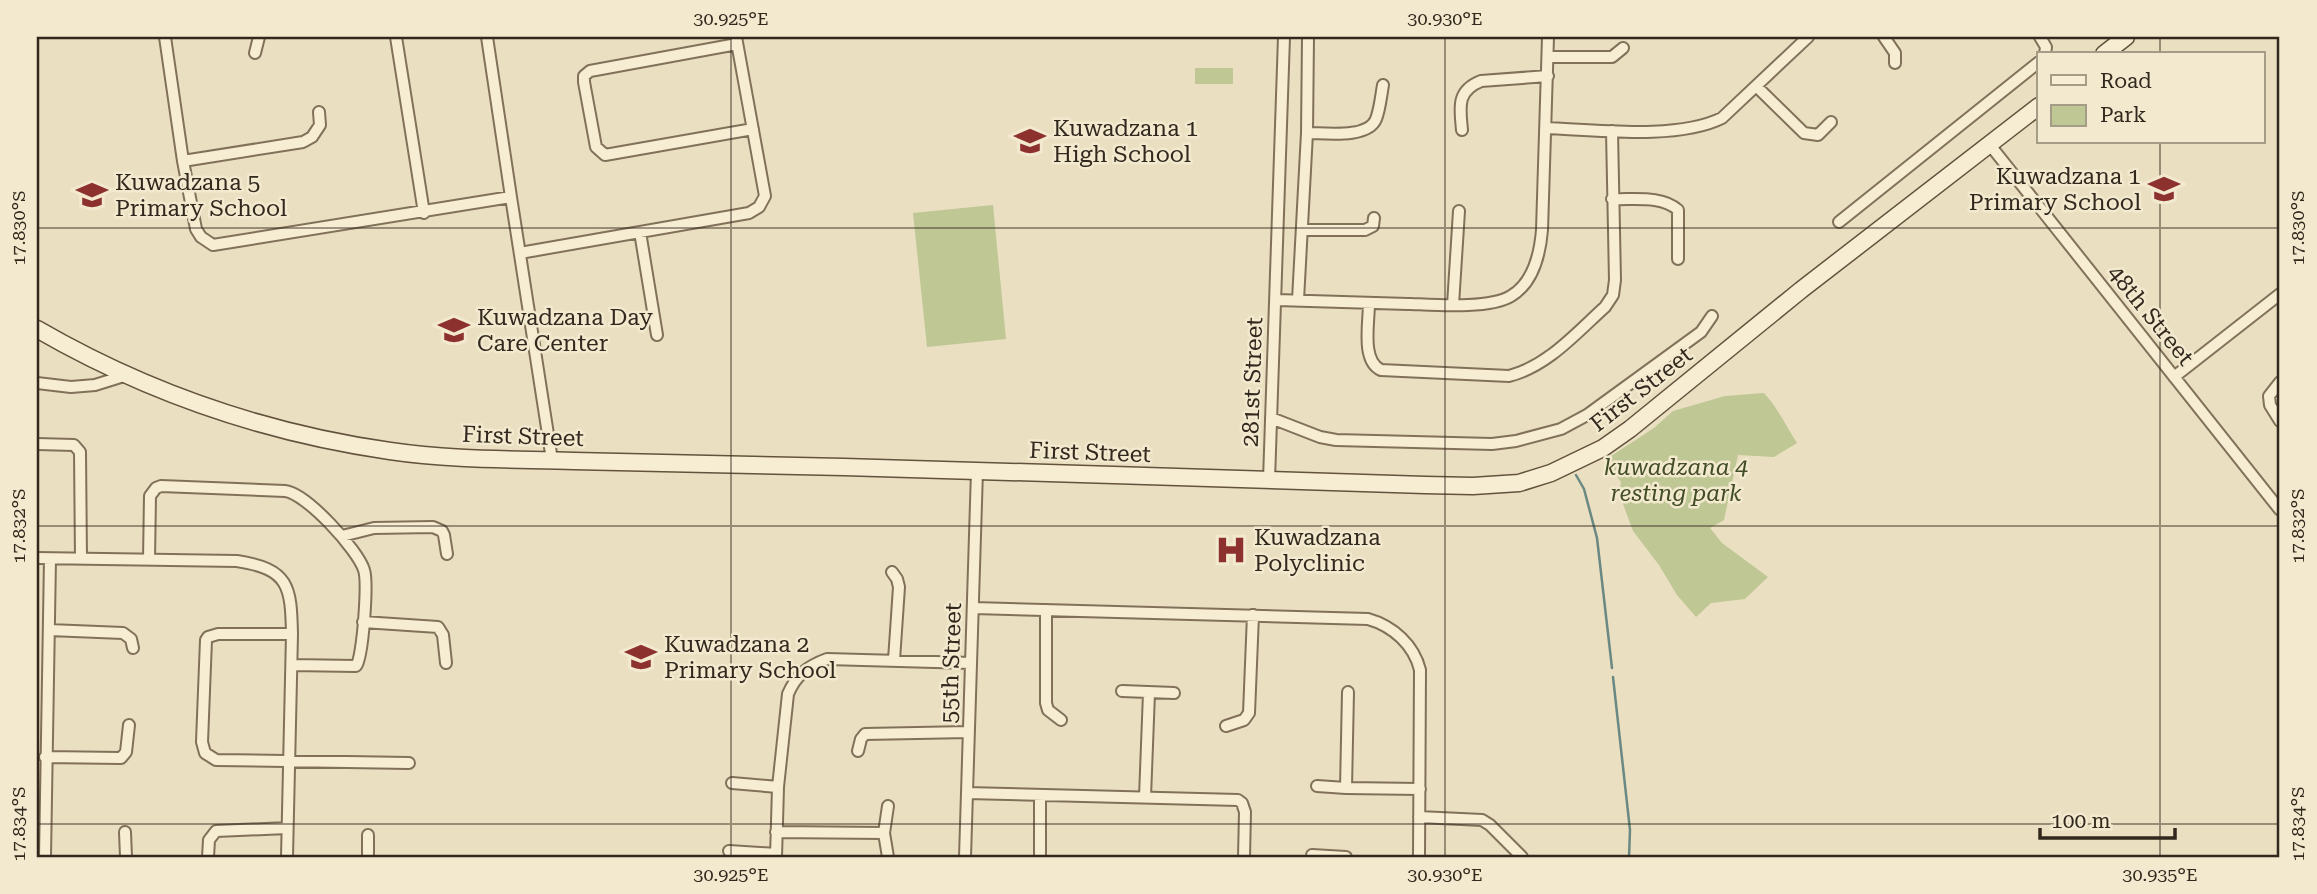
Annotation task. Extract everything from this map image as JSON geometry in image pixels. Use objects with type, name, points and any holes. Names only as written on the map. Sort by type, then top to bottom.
[{"type":"street","points":[[165,37],[196,229],[201,237],[213,246],[511,197]]},
{"type":"street","points":[[256,53],[259,37]]},
{"type":"street","points":[[396,37],[424,212]]},
{"type":"street","points":[[487,37],[552,460]]},
{"type":"street","name":"281st Street","points":[[1269,480],[1284,37]]},
{"type":"street","points":[[1298,300],[1307,133],[1308,37]]},
{"type":"street","points":[[1277,300],[1453,305],[1504,299],[1522,288],[1536,262],[1542,230],[1548,37]]},
{"type":"street","points":[[1546,128],[1682,131],[1698,128],[1722,118],[1808,37]]},
{"type":"street","points":[[1884,37],[1895,53],[1895,63]]},
{"type":"street","points":[[2107,52],[2126,37]]},
{"type":"street","points":[[520,253],[749,213],[759,208],[765,196],[737,40],[590,71],[584,76],[584,82],[596,147],[605,155],[752,129]]},
{"type":"street","points":[[1548,57],[1612,57],[1623,48]]},
{"type":"street","points":[[1839,222],[2037,64]]},
{"type":"street","points":[[1462,130],[1460,106],[1464,93],[1471,85],[1481,81],[1548,76]]},
{"type":"street","points":[[1307,133],[1361,132],[1369,128],[1376,120],[1383,85]]},
{"type":"street","points":[[1756,86],[1804,133],[1818,135],[1831,122]]},
{"type":"street","name":"First Street","points":[[37,329],[127,375],[212,409],[270,427],[394,452],[552,460],[1499,485],[1532,480],[1586,458],[1630,429],[1801,290],[2037,108]]},
{"type":"street","points":[[183,161],[303,142],[312,137],[320,125],[319,112]]},
{"type":"street","points":[[1369,303],[1368,355],[1376,368],[1387,371],[1509,376],[1539,365],[1605,307],[1613,295],[1612,131]]},
{"type":"street","name":"48th Street","points":[[1990,145],[2280,510]]},
{"type":"street","points":[[1612,199],[1662,201],[1678,210],[1678,259]]},
{"type":"street","points":[[1453,305],[1459,211]]},
{"type":"street","points":[[1303,230],[1365,230],[1373,226],[1374,218]]},
{"type":"street","points":[[640,232],[657,335]]},
{"type":"street","points":[[2174,377],[2280,294]]},
{"type":"street","points":[[1271,418],[1320,437],[1336,440],[1492,444],[1516,441],[1560,429],[1587,415],[1701,332],[1712,317]]},
{"type":"street","points":[[37,383],[71,387],[95,385],[127,375]]},
{"type":"street","points":[[2280,382],[2269,396],[2270,405],[2280,421]]},
{"type":"street","points":[[37,443],[74,445],[80,452],[81,559]]},
{"type":"street","name":"55th Street","points":[[965,857],[977,471]]},
{"type":"street","points":[[149,560],[150,496],[156,488],[161,486],[293,492],[301,497],[342,536],[364,569],[363,622],[360,660],[356,666],[292,665]]},
{"type":"street","points":[[342,536],[374,528],[433,527],[442,531],[447,554]]},
{"type":"street","points":[[37,558],[237,561],[259,565],[272,571],[284,582],[291,597],[292,634],[287,857]]},
{"type":"street","points":[[45,857],[46,757],[41,729],[49,630],[50,559]]},
{"type":"street","points":[[892,572],[899,587],[894,660]]},
{"type":"street","points":[[974,608],[1253,615],[1368,620],[1380,623],[1405,642],[1417,658],[1420,670],[1419,857]]},
{"type":"street","points":[[1046,610],[1046,702],[1048,709],[1060,720]]},
{"type":"street","points":[[1226,726],[1244,720],[1249,713],[1253,615]]},
{"type":"street","points":[[363,622],[438,627],[443,635],[446,663]]},
{"type":"street","points":[[49,630],[123,633],[131,639],[133,648]]},
{"type":"street","points":[[292,634],[218,634],[208,637],[205,644],[205,753],[212,759],[409,763]]},
{"type":"street","points":[[729,851],[776,856],[778,787],[788,694],[796,678],[808,667],[827,659],[971,663]]},
{"type":"street","points":[[1122,691],[1174,692]]},
{"type":"street","points":[[1346,788],[1348,692]]},
{"type":"street","points":[[1145,797],[1149,693]]},
{"type":"street","points":[[46,757],[121,758],[126,752],[129,725]]},
{"type":"street","points":[[858,751],[860,739],[865,734],[969,732]]},
{"type":"street","points":[[732,783],[778,787]]},
{"type":"street","points":[[1317,786],[1420,789]]},
{"type":"street","points":[[967,793],[1233,799],[1242,803],[1245,812],[1244,857]]},
{"type":"street","points":[[1040,795],[1040,857]]},
{"type":"street","points":[[888,806],[884,833],[888,857]]},
{"type":"street","points":[[1419,817],[1482,820],[1490,824],[1522,857]]},
{"type":"street","points":[[208,857],[209,841],[216,831],[287,828]]},
{"type":"street","points":[[125,832],[126,857]]},
{"type":"street","points":[[776,832],[884,833]]},
{"type":"street","points":[[368,835],[368,857]]},
{"type":"street","points":[[1312,857],[1346,857]]},
{"type":"green space","points":[[1195,68],[1233,68],[1233,84],[1195,84]]},
{"type":"green space","points":[[993,205],[1006,339],[927,347],[913,213]]},
{"type":"green space","name":"kuwadzana 4 resting park","points":[[1764,393],[1797,443],[1774,457],[1738,455],[1724,520],[1710,528],[1722,543],[1768,577],[1745,599],[1711,603],[1696,617],[1677,595],[1659,565],[1633,531],[1619,493],[1621,482],[1605,460],[1654,428],[1673,411],[1725,396]]},
{"type":"waterway","points":[[1576,475],[1584,489],[1597,538],[1612,668]]},
{"type":"waterway","points":[[1613,677],[1630,830],[1629,857]]},
{"type":"place","name":"Kuwadzana 1 High School","points":[[1030,141]]},
{"type":"place","name":"Kuwadzana 1 Primary School","points":[[2164,189]]},
{"type":"place","name":"Kuwadzana 5 Primary School","points":[[92,195]]},
{"type":"place","name":"Kuwadzana Day Care Center","points":[[454,330]]},
{"type":"place","name":"Kuwadzana Polyclinic","points":[[1231,550]]},
{"type":"place","name":"Kuwadzana 2 Primary School","points":[[641,657]]}]
